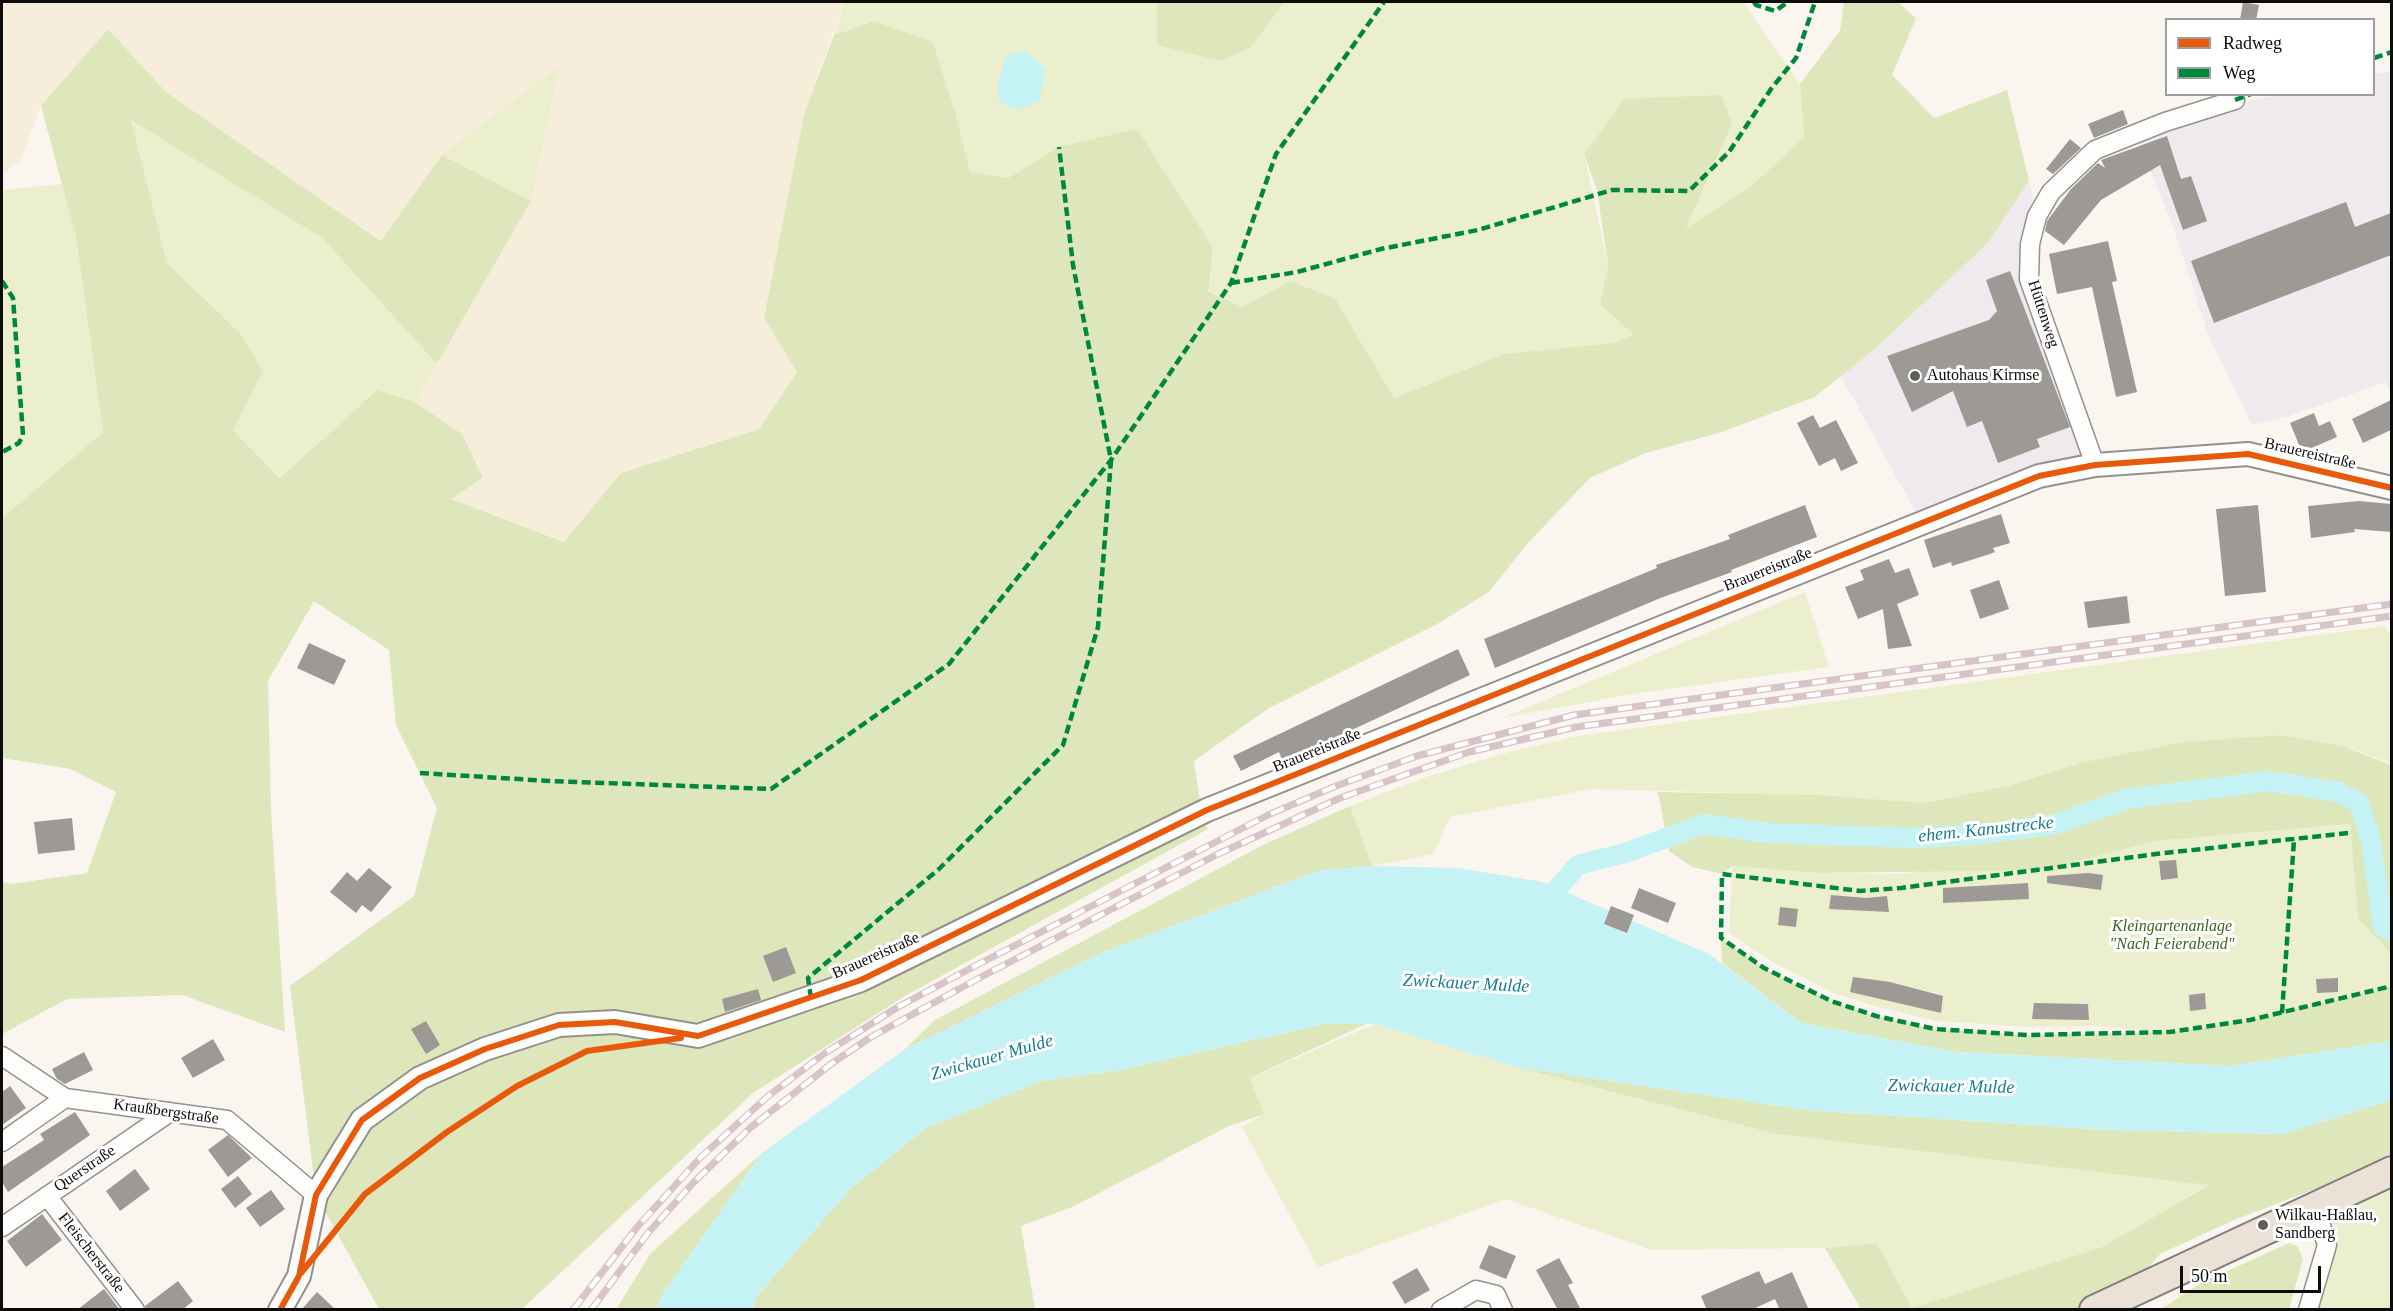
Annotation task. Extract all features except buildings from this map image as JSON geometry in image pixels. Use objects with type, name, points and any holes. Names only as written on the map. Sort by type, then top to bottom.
[{"type":"main road","points":[[2094,1310],[2391,1171]]},
{"type":"street","name":"Hüttenweg","points":[[2095,465],[2029,279],[2030,244],[2037,216],[2051,192],[2095,150],[2165,122],[2235,99]]},
{"type":"street","name":"Brauereistraße","points":[[280,1310],[299,1276],[316,1195],[362,1120],[420,1078],[485,1049],[559,1025],[615,1022],[698,1036],[861,981],[1208,810],[2029,480],[2095,465],[2170,457],[2248,454],[2391,488]]},
{"type":"street","name":"Kraußbergstraße","points":[[2,1056],[65,1098],[227,1120],[316,1195]]},
{"type":"street","points":[[2,1142],[65,1098]]},
{"type":"street","name":"Querstraße","points":[[2,1227],[170,1112]]},
{"type":"street","name":"Fleischerstraße","points":[[47,1196],[135,1310]]},
{"type":"street","points":[[2308,1310],[2327,1245],[2315,1207]]},
{"type":"street","points":[[1441,1310],[1476,1290],[1496,1295],[1503,1310]]},
{"type":"shaded area","points":[[2,2],[844,2],[804,114],[764,318],[797,372],[759,429],[621,473],[565,542],[451,499],[483,478],[462,434],[415,402],[531,201],[558,67],[443,155],[382,241],[166,92],[108,29],[41,106],[21,159],[2,175]]},
{"type":"shaded area","points":[[2391,71],[2391,396],[2386,382],[2286,417],[2252,425],[2208,334],[2173,226],[2139,143],[2224,106],[2275,96],[2375,96],[2375,74]]},
{"type":"shaded area","points":[[2029,181],[2037,216],[2029,279],[2095,465],[1921,522],[1841,376],[1876,349],[1987,244]]},
{"type":"green space","points":[[844,2],[1157,2],[1157,45],[1251,47],[1285,2],[1743,2],[1800,84],[1804,137],[1750,187],[1685,229],[1732,125],[1625,100],[1584,154],[1608,265],[1600,304],[1634,335],[1612,343],[1504,354],[1394,398],[1335,298],[1290,281],[1242,307],[1207,290],[1213,248],[1059,147],[1008,178],[970,172],[956,116],[874,21],[834,35]]},
{"type":"green space","points":[[1157,2],[1285,2],[1251,47],[1221,61],[1157,45]]},
{"type":"green space","points":[[1844,2],[1898,2],[1916,18],[1892,75],[1934,118],[2007,90],[2029,181],[1987,244],[1875,349],[1815,397],[1722,432],[1646,453],[1590,478],[1526,545],[1490,591],[1439,623],[1269,708],[1194,761],[1203,822],[1208,829],[905,996],[753,1093],[522,1309],[379,1309],[316,1195],[290,986],[414,896],[437,808],[396,725],[389,650],[314,601],[268,681],[271,811],[285,1032],[182,995],[67,999],[2,1034],[2,882],[11,884],[87,873],[116,792],[71,769],[2,758],[2,518],[103,432],[76,237],[41,106],[108,29],[166,92],[381,241],[442,155],[531,201],[437,364],[322,238],[131,120],[167,263],[240,333],[263,371],[233,430],[280,478],[377,390],[415,402],[462,434],[483,478],[451,499],[564,542],[621,473],[759,429],[797,372],[764,318],[804,114],[834,35],[874,21],[933,42],[956,116],[970,172],[1008,178],[1059,147],[1137,129],[1213,248],[1208,291],[1242,307],[1290,281],[1335,298],[1394,398],[1504,354],[1612,343],[1634,335],[1600,304],[1608,265],[1597,190],[1584,154],[1625,99],[1721,95],[1732,124],[1686,228],[1750,187],[1804,137],[1800,84],[1840,31]]},
{"type":"green space","points":[[559,66],[531,201],[442,155]]},
{"type":"green space","points":[[131,119],[322,238],[437,364],[415,402],[377,390],[281,478],[233,430],[240,333],[167,263]]},
{"type":"green space","points":[[62,184],[76,237],[103,432],[2,518],[2,190]]},
{"type":"green space","points":[[1805,592],[1829,667],[1633,694],[1502,718]]},
{"type":"green space","points":[[2384,626],[2391,635],[2391,763],[2342,746],[2281,735],[2182,742],[2084,762],[2011,785],[1925,803],[1819,795],[1590,789],[1450,817],[1433,854],[1372,866],[1350,806],[1423,778],[1509,752],[1578,736]]},
{"type":"green space","points":[[2281,735],[2342,746],[2391,765],[2391,953],[2358,919],[2350,824],[2156,841],[2042,870],[1818,873],[1732,866],[1722,874],[1692,867],[1669,851],[1658,792],[1819,795],[1925,803],[2011,785],[2084,762],[2182,742]]},
{"type":"green space","points":[[1350,806],[1372,866],[1318,871],[1099,954],[904,1050],[935,1020],[1263,845]]},
{"type":"green space","name":"Kleingartenanlage \"Nach Feierabend\"","points":[[2350,824],[2358,919],[2391,953],[2391,986],[2250,1020],[2170,1032],[2094,1026],[2027,1027],[1936,1021],[1878,1007],[1834,993],[1769,960],[1729,933],[1732,866],[1818,873],[1900,874],[2156,841]]},
{"type":"green space","points":[[1721,938],[1764,968],[1831,1001],[1876,1016],[1935,1029],[2027,1035],[2170,1032],[2250,1020],[2391,986],[2391,1041],[2230,1066],[1957,1052],[1801,1023],[1722,963]]},
{"type":"green space","points":[[1324,1024],[1366,1024],[1250,1078],[1264,1114],[1229,1126],[1072,1207],[1021,1226],[1035,1309],[752,1310],[756,1297],[851,1188],[926,1128],[1041,1081],[1120,1070]]},
{"type":"green space","points":[[1375,1024],[1516,1067],[1776,1134],[2210,1184],[2102,1247],[1912,1308],[1877,1243],[1825,1248],[1652,1250],[1506,1199],[1318,1267],[1242,1127],[1264,1114],[1250,1078]]},
{"type":"green space","points":[[1516,1067],[1807,1110],[2108,1130],[2283,1134],[2391,1100],[2391,1160],[2234,1220],[2160,1254],[2138,1279],[2074,1309],[1861,1309],[1825,1248],[1877,1243],[1912,1308],[2102,1247],[2209,1185],[1776,1134]]},
{"type":"green space","points":[[762,1153],[664,1292],[656,1309],[616,1310],[650,1254]]},
{"type":"green space","points":[[2391,1171],[2391,1309],[2308,1310],[2327,1246],[2315,1207]]},
{"type":"green space","points":[[2289,1243],[2297,1246],[2303,1259],[2289,1309],[2161,1309],[2201,1283]]},
{"type":"water","points":[[1025,51],[1046,69],[1039,101],[1017,110],[999,102],[998,83],[1006,56]]},
{"type":"water","name":"Zwickauer Mulde","points":[[1372,866],[1458,868],[1543,882],[1709,954],[1801,1023],[1957,1052],[2230,1066],[2391,1041],[2391,1100],[2283,1134],[2108,1130],[1807,1110],[1516,1067],[1375,1024],[1324,1024],[1120,1070],[1041,1081],[926,1128],[851,1188],[756,1297],[752,1309],[656,1310],[664,1292],[762,1153],[904,1050],[1099,954],[1318,871]]},
{"type":"waterway","name":"ehem. Kanustrecke","points":[[1558,888],[1578,865],[1625,853],[1704,824],[1767,833],[1913,838],[1983,834],[2056,824],[2126,799],[2269,781],[2338,792],[2359,803],[2371,841],[2383,927],[2392,931]]},
{"type":"railway","points":[[573,1310],[638,1226],[701,1157],[767,1097],[825,1053],[898,1007],[975,966],[1268,815],[1336,786],[1417,756],[1574,715],[2392,604]]},
{"type":"railway","points":[[591,1310],[648,1233],[693,1183],[750,1128],[831,1064],[871,1037],[981,977],[1216,855],[1340,798],[1469,752],[1576,727],[2392,616]]},
{"type":"marked path","points":[[420,773],[550,781],[771,789],[949,664],[1111,460],[1231,283],[1276,154],[1384,2]]},
{"type":"marked path","points":[[1754,2],[1756,5],[1775,11],[1788,2]]},
{"type":"marked path","points":[[1231,283],[1297,272],[1381,249],[1478,230],[1612,190],[1689,191],[1729,152],[1771,89],[1796,58],[1815,2]]},
{"type":"marked path","points":[[2375,58],[2392,52]]},
{"type":"marked path","points":[[2235,100],[2246,96]]},
{"type":"marked path","points":[[811,998],[808,978],[939,869],[1063,745],[1098,627],[1111,460],[1073,265],[1059,147]]},
{"type":"marked path","points":[[2,281],[13,298],[23,435],[19,443],[2,452]]},
{"type":"marked path","points":[[2348,833],[2156,854],[1901,888],[1860,891],[1722,874],[1721,938],[1764,968],[1831,1001],[1876,1016],[1935,1029],[2027,1035],[2170,1032],[2250,1020],[2392,986]]},
{"type":"marked path","points":[[2282,1013],[2294,840]]},
{"type":"cycle path","points":[[280,1310],[299,1276],[316,1195],[362,1120],[420,1078],[485,1049],[559,1025],[615,1022],[698,1036],[861,980],[1207,810],[2039,476],[2095,465],[2248,454],[2392,488]]},
{"type":"cycle path","points":[[301,1273],[365,1194],[447,1132],[517,1086],[587,1051],[681,1038]]},
{"type":"place","name":"Autohaus Kirmse","points":[[1915,376]]},
{"type":"place","name":"Wilkau-Haßlau, Sandberg","points":[[2263,1225]]}]
